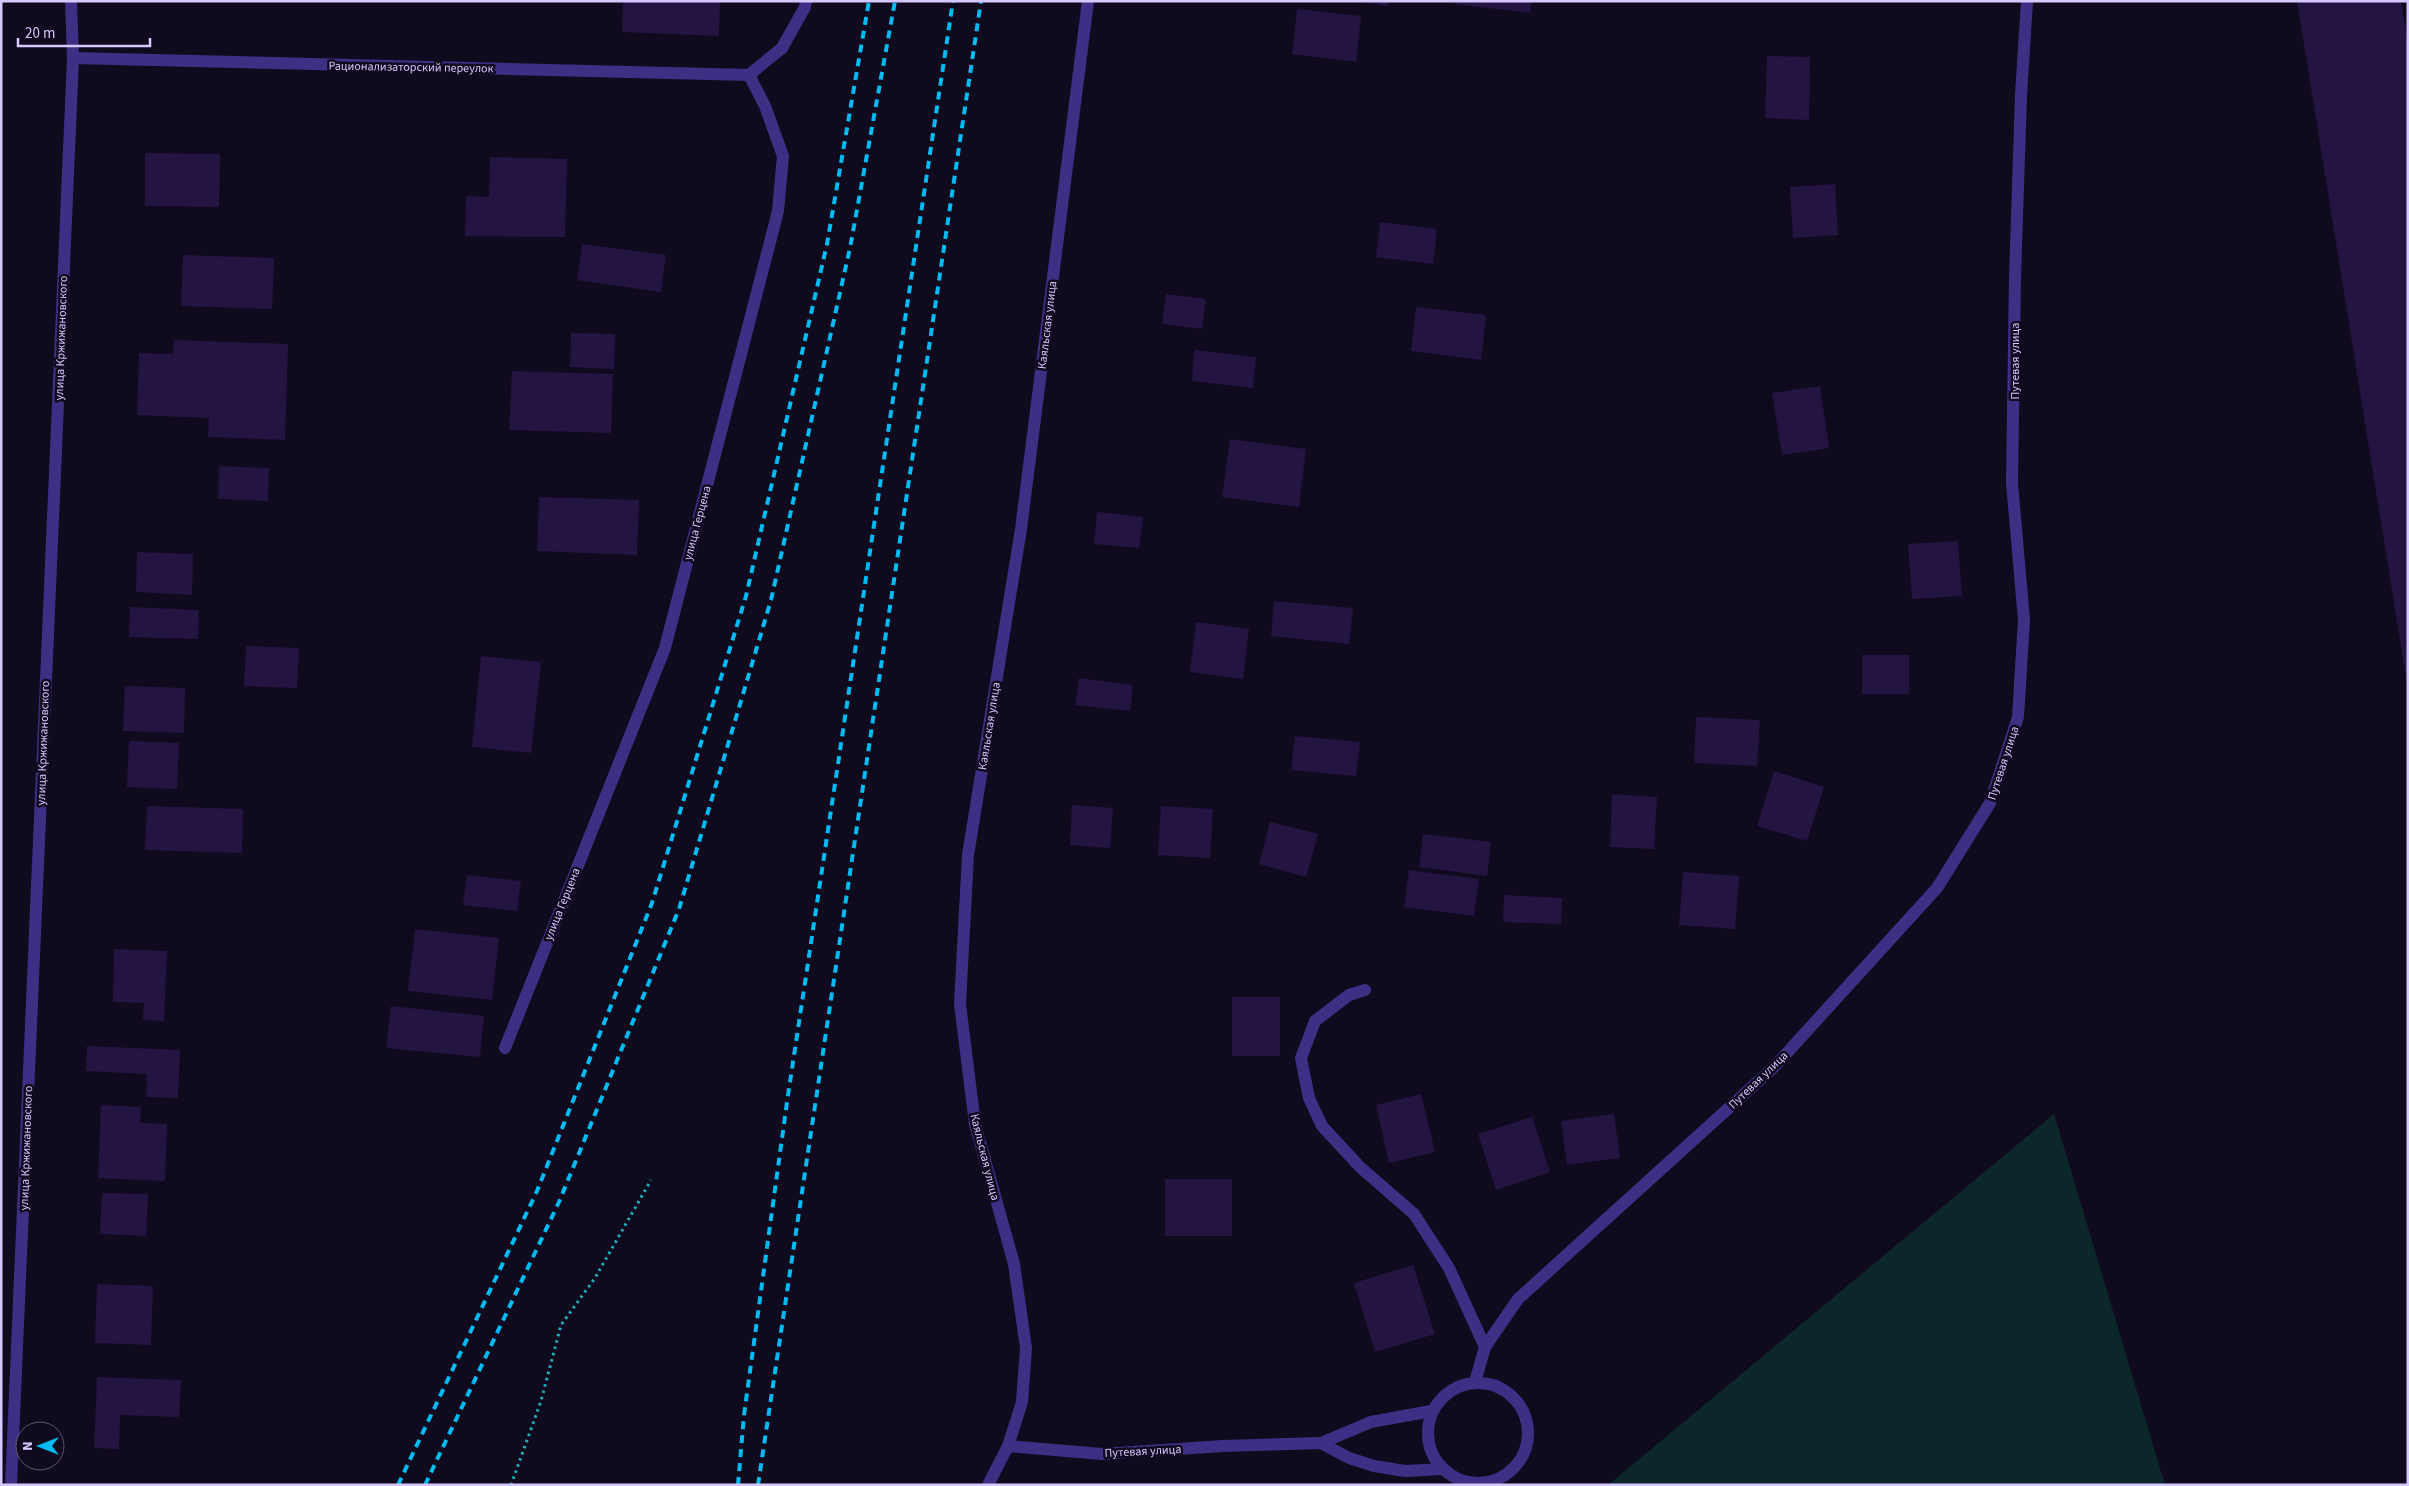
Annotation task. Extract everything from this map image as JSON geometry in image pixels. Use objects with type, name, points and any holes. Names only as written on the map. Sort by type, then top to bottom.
[{"type":"street","name":"улица Кржижановского","points":[[11,1485],[73,58],[71,1]]},
{"type":"street","points":[[750,75],[782,48],[805,7],[806,1]]},
{"type":"street","name":"Каяльская улица","points":[[1008,1446],[1022,1402],[1026,1348],[1014,1264],[975,1124],[960,1004],[968,855],[1021,529],[1088,1]]},
{"type":"street","name":"Путевая улица","points":[[1475,1382],[1486,1347],[1518,1300],[1774,1067],[1937,888],[1990,803],[2018,717],[2024,620],[2012,483],[2021,96],[2027,1]]},
{"type":"street","name":"Рационализаторский переулок","points":[[73,58],[750,75]]},
{"type":"street","name":"улица Герцена","points":[[505,1048],[665,648],[778,211],[783,156],[765,106],[750,75]]},
{"type":"street","points":[[1365,990],[1349,995],[1315,1021],[1301,1058],[1309,1098],[1322,1126],[1360,1167],[1414,1214],[1449,1268],[1486,1347]]},
{"type":"street","name":"Путевая улица","points":[[1321,1444],[1349,1458],[1374,1466],[1446,1477],[1474,1484],[1502,1482],[1518,1464],[1528,1442],[1527,1417],[1514,1396],[1493,1383],[1468,1382],[1446,1392],[1431,1411],[1426,1436],[1434,1460],[1446,1477]]},
{"type":"street","name":"Путевая улица","points":[[1008,1446],[1102,1454],[1223,1446],[1321,1444],[1370,1422],[1431,1411]]},
{"type":"street","points":[[988,1485],[1008,1446]]},
{"type":"path","points":[[511,1485],[541,1401],[561,1325],[595,1278],[651,1180]]},
{"type":"green space","points":[[2054,1114],[2165,1485],[1608,1485]]},
{"type":"building","points":[[623,1],[720,1],[719,36],[622,32]]},
{"type":"building","points":[[1358,1],[1389,1],[1388,6]]},
{"type":"building","points":[[1455,1],[1532,1],[1530,13],[1455,4]]},
{"type":"building","points":[[2297,1],[2401,1],[2408,42],[2408,690]]},
{"type":"building","points":[[1297,9],[1361,16],[1356,62],[1292,54]]},
{"type":"building","points":[[1767,56],[1810,57],[1809,120],[1765,118]]},
{"type":"building","points":[[145,153],[220,154],[219,207],[145,206]]},
{"type":"building","points":[[490,157],[567,159],[565,237],[465,236],[466,196],[489,197]]},
{"type":"building","points":[[1835,184],[1838,235],[1793,238],[1790,187]]},
{"type":"building","points":[[1380,222],[1437,229],[1433,264],[1376,257]]},
{"type":"building","points":[[582,244],[666,255],[661,292],[577,280]]},
{"type":"building","points":[[183,255],[274,258],[272,309],[181,306]]},
{"type":"building","points":[[1166,294],[1206,299],[1202,329],[1162,324]]},
{"type":"building","points":[[1416,307],[1486,315],[1481,360],[1411,351]]},
{"type":"building","points":[[571,333],[615,334],[614,369],[570,367]]},
{"type":"building","points":[[174,340],[288,344],[285,440],[208,437],[209,418],[137,415],[139,353],[173,354]]},
{"type":"building","points":[[1194,350],[1256,357],[1253,388],[1192,381]]},
{"type":"building","points":[[512,371],[613,374],[611,433],[509,430]]},
{"type":"building","points":[[1820,386],[1829,448],[1782,455],[1772,393]]},
{"type":"building","points":[[1230,439],[1306,449],[1299,507],[1222,497]]},
{"type":"building","points":[[219,466],[269,468],[268,501],[218,499]]},
{"type":"building","points":[[539,497],[639,500],[637,555],[537,551]]},
{"type":"building","points":[[1097,512],[1143,517],[1139,548],[1094,544]]},
{"type":"building","points":[[1958,541],[1962,596],[1912,599],[1908,544]]},
{"type":"building","points":[[137,552],[193,554],[192,595],[136,592]]},
{"type":"building","points":[[1274,601],[1353,608],[1349,644],[1271,636]]},
{"type":"building","points":[[130,607],[199,610],[198,639],[129,637]]},
{"type":"building","points":[[1196,622],[1249,629],[1243,679],[1190,672]]},
{"type":"building","points":[[246,646],[299,648],[297,688],[244,686]]},
{"type":"building","points":[[1862,655],[1909,655],[1909,694],[1862,694]]},
{"type":"building","points":[[481,656],[541,662],[531,753],[472,747]]},
{"type":"building","points":[[1079,678],[1133,685],[1130,711],[1075,705]]},
{"type":"building","points":[[125,686],[185,688],[184,733],[123,731]]},
{"type":"building","points":[[1696,717],[1760,720],[1757,766],[1694,763]]},
{"type":"building","points":[[1295,736],[1360,742],[1356,776],[1291,770]]},
{"type":"building","points":[[129,741],[179,743],[177,789],[127,787]]},
{"type":"building","points":[[1774,771],[1824,787],[1807,841],[1757,826]]},
{"type":"building","points":[[1612,794],[1657,797],[1654,849],[1610,847]]},
{"type":"building","points":[[1072,805],[1113,808],[1110,848],[1070,845]]},
{"type":"building","points":[[147,806],[243,809],[242,853],[145,850]]},
{"type":"building","points":[[1161,806],[1213,809],[1210,858],[1158,855]]},
{"type":"building","points":[[1270,822],[1318,834],[1306,877],[1259,864]]},
{"type":"building","points":[[1423,834],[1491,842],[1487,876],[1419,867]]},
{"type":"building","points":[[1409,870],[1479,879],[1474,916],[1404,907]]},
{"type":"building","points":[[1683,872],[1739,876],[1735,929],[1679,925]]},
{"type":"building","points":[[467,875],[521,881],[517,911],[463,905]]},
{"type":"building","points":[[1504,895],[1562,898],[1561,924],[1503,922]]},
{"type":"building","points":[[415,929],[499,938],[492,1000],[408,991]]},
{"type":"building","points":[[114,949],[167,951],[164,1021],[143,1020],[144,1003],[113,1002]]},
{"type":"building","points":[[1232,997],[1280,997],[1280,1056],[1232,1056]]},
{"type":"building","points":[[391,1006],[484,1016],[480,1057],[386,1048]]},
{"type":"building","points":[[87,1046],[180,1050],[178,1098],[146,1097],[147,1074],[86,1071]]},
{"type":"building","points":[[1421,1094],[1435,1152],[1389,1163],[1376,1105]]},
{"type":"building","points":[[101,1105],[141,1107],[140,1123],[167,1124],[165,1181],[98,1178]]},
{"type":"building","points":[[1614,1114],[1620,1158],[1567,1165],[1561,1121]]},
{"type":"building","points":[[1532,1117],[1550,1172],[1496,1190],[1478,1134]]},
{"type":"building","points":[[1165,1179],[1232,1179],[1232,1236],[1165,1236]]},
{"type":"building","points":[[102,1193],[148,1194],[146,1236],[100,1234]]},
{"type":"building","points":[[1413,1265],[1435,1334],[1375,1352],[1354,1283]]},
{"type":"building","points":[[97,1284],[153,1286],[151,1345],[95,1343]]},
{"type":"building","points":[[97,1377],[181,1380],[179,1417],[120,1415],[119,1449],[94,1448]]},
{"type":"railway","points":[[398,1485],[537,1191],[652,903],[746,596],[827,244],[869,1]]},
{"type":"railway","points":[[425,1485],[559,1202],[679,909],[771,600],[850,248],[895,1]]},
{"type":"railway","points":[[738,1485],[744,1415],[787,1102],[953,1]]},
{"type":"railway","points":[[758,1485],[981,1]]}]
